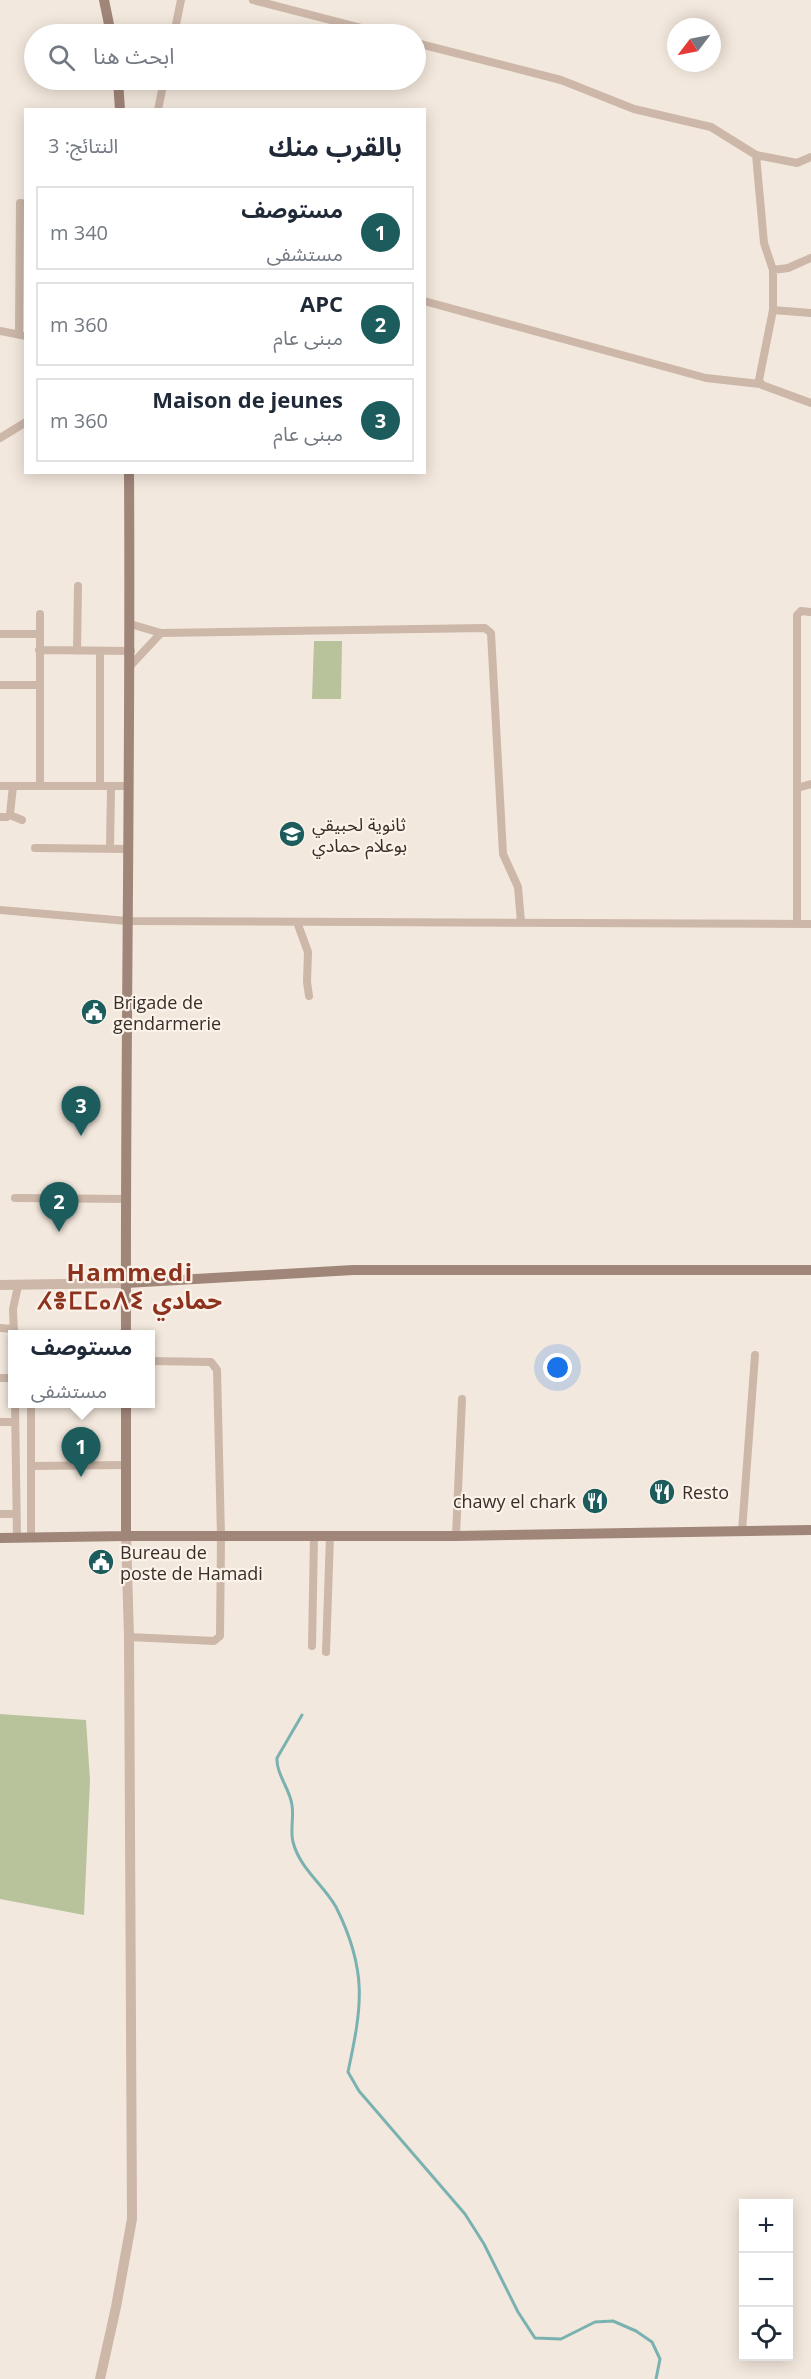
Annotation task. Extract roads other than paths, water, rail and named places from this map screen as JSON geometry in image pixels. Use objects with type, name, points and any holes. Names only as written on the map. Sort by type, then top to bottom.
[{"type":"main road","points":[[104,0],[109,24]]},
{"type":"main road","points":[[119,90],[120,108]]},
{"type":"main road","points":[[126,1330],[127,921],[131,651],[129,474]]},
{"type":"main road","points":[[126,1283],[353,1270],[811,1270]]},
{"type":"main road","points":[[126,1408],[126,1536]]},
{"type":"main road","points":[[0,1538],[456,1536],[811,1530]]},
{"type":"street","points":[[176,24],[181,0]]},
{"type":"street","points":[[253,0],[346,24]]},
{"type":"street","points":[[426,45],[561,80],[634,109],[711,127],[756,154],[797,163],[811,157]]},
{"type":"street","points":[[158,108],[162,90]]},
{"type":"street","points":[[756,154],[764,243],[773,270],[772,310],[760,384]]},
{"type":"street","points":[[0,331],[22,334],[20,203],[24,204]]},
{"type":"street","points":[[773,270],[788,268],[811,258]]},
{"type":"street","points":[[426,302],[699,374],[706,378],[760,384],[811,403]]},
{"type":"street","points":[[772,310],[811,313]]},
{"type":"street","points":[[0,438],[24,423]]},
{"type":"street","points":[[77,651],[78,586]]},
{"type":"street","points":[[797,924],[797,615],[801,611],[811,612]]},
{"type":"street","points":[[39,614],[40,786]]},
{"type":"street","points":[[130,624],[161,633],[485,628],[489,630],[491,633],[503,854],[518,887],[521,922]]},
{"type":"street","points":[[130,664],[161,633]]},
{"type":"street","points":[[0,634],[39,634]]},
{"type":"street","points":[[39,650],[131,651]]},
{"type":"street","points":[[100,651],[100,786]]},
{"type":"street","points":[[0,685],[40,685]]},
{"type":"street","points":[[797,788],[811,784]]},
{"type":"street","points":[[0,786],[128,786]]},
{"type":"street","points":[[10,815],[13,786]]},
{"type":"street","points":[[110,849],[111,786]]},
{"type":"street","points":[[0,817],[10,815],[22,820]]},
{"type":"street","points":[[35,848],[128,849]]},
{"type":"street","points":[[0,910],[127,921],[811,924]]},
{"type":"street","points":[[297,922],[308,952],[309,996]]},
{"type":"street","points":[[15,1198],[127,1199]]},
{"type":"street","points":[[0,1286],[126,1283]]},
{"type":"street","points":[[14,1330],[13,1309],[18,1286]]},
{"type":"street","points":[[742,1531],[755,1355]]},
{"type":"street","points":[[129,1637],[214,1641],[220,1636],[218,1370],[211,1362],[155,1361]]},
{"type":"street","points":[[456,1536],[462,1399]]},
{"type":"street","points":[[15,1408],[17,1538]]},
{"type":"street","points":[[31,1408],[31,1538]]},
{"type":"street","points":[[0,1422],[15,1422]]},
{"type":"street","points":[[31,1466],[126,1465]]},
{"type":"street","points":[[0,1514],[16,1514]]},
{"type":"street","points":[[100,2379],[132,2219],[129,1637],[126,1536]]},
{"type":"street","points":[[312,1646],[314,1536]]},
{"type":"street","points":[[326,1652],[330,1536]]},
{"type":"waterway","points":[[302,1715],[277,1758],[277,1764],[291,1799],[292,1838],[296,1852],[336,1907],[353,1950],[358,1970],[359,2008],[348,2072],[359,2091],[465,2214],[484,2244],[518,2312],[535,2338],[561,2339],[595,2322],[613,2321],[636,2331],[652,2342],[660,2359],[656,2379]]},
{"type":"place","name":"ثانوية لحبيقي بوعلام حمادي","points":[[292,834]]},
{"type":"place","name":"Brigade de gendarmerie","points":[[94,1012]]},
{"type":"place","name":"Maison de jeunes","points":[[81,1136]]},
{"type":"place","name":"APC","points":[[59,1232]]},
{"type":"place","name":"مستوصف","points":[[81,1477]]},
{"type":"place","name":"Resto","points":[[662,1492]]},
{"type":"place","name":"chawy el chark","points":[[595,1501]]},
{"type":"place","name":"Bureau de poste de Hamadi","points":[[101,1562]]},
{"type":"district","name":"Hammedi ⵃⴻⵎⵎⴰⴷⵉ حمادي","points":[[130,1285]]}]
